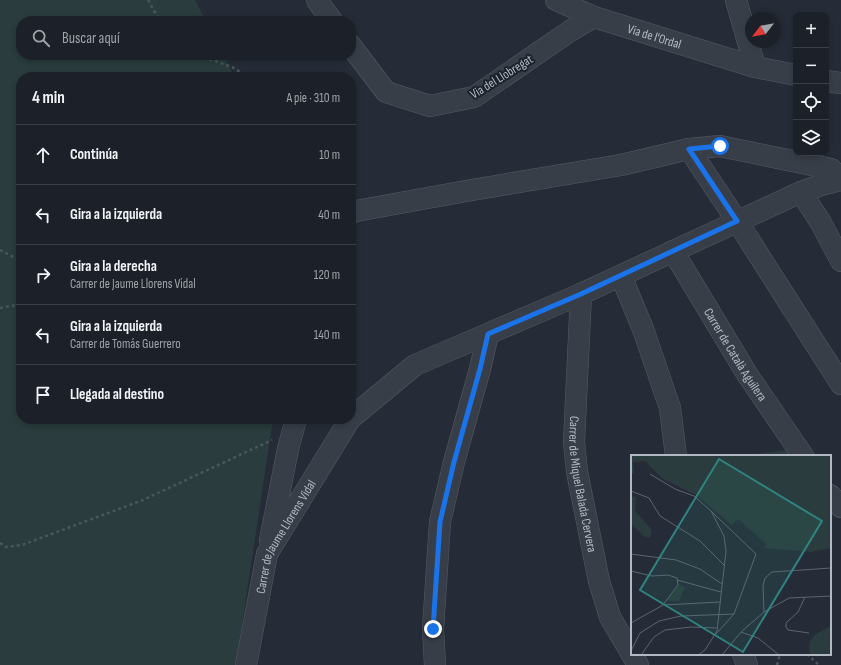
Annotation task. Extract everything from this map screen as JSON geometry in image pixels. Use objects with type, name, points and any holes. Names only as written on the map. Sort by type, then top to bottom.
[{"type":"street","points":[[317,0],[328,16]]},
{"type":"street","name":"Via de l'Ordal","points":[[556,0],[594,17],[755,68],[793,74]]},
{"type":"street","points":[[736,0],[755,68]]},
{"type":"street","name":"Via del Llobregat","points":[[356,53],[386,92],[430,106],[474,97],[570,31],[594,17]]},
{"type":"street","points":[[829,81],[841,83]]},
{"type":"street","points":[[356,211],[421,198],[621,165],[689,149],[720,146],[831,169],[841,179]]},
{"type":"street","points":[[689,149],[737,221],[841,384]]},
{"type":"street","name":"Carrer de Jaume Llorens Vidal","points":[[356,415],[415,365],[581,294],[801,192],[841,179]]},
{"type":"street","points":[[801,192],[821,223],[841,261]]},
{"type":"street","name":"Carrer de Català Aguilera","points":[[673,251],[747,374],[802,455]]},
{"type":"street","points":[[621,276],[643,329],[670,408],[676,455]]},
{"type":"street","name":"Carrer de Miquel Balada Cervera","points":[[581,294],[574,442],[577,472],[599,581],[610,617],[631,653]]},
{"type":"street","points":[[435,665],[433,629],[440,522],[454,462],[480,369],[488,334]]},
{"type":"street","name":"Carrer de Jaume Llorens Vidal","points":[[246,665],[267,554],[348,424]]},
{"type":"street","points":[[267,554],[294,425]]},
{"type":"street","points":[[831,496],[841,507]]},
{"type":"street","name":"Carrer de Miquel Balada Cervera","points":[[632,655],[638,665]]},
{"type":"street","points":[[743,655],[748,665]]},
{"type":"path","points":[[148,0],[157,16]]},
{"type":"path","points":[[212,60],[232,67],[240,72]]},
{"type":"path","points":[[0,250],[16,258]]},
{"type":"path","points":[[0,308],[16,305]]},
{"type":"path","points":[[0,543],[6,547],[22,545],[143,500],[294,425]]},
{"type":"path","points":[[777,665],[780,655]]},
{"type":"path","points":[[808,655],[819,665]]},
{"type":"shaded area","points":[[0,0],[195,0],[203,16],[16,16],[16,60],[226,60],[232,72],[16,72],[16,424],[272,424],[236,665],[0,665]]},
{"type":"shaded area","points":[[787,450],[790,455],[750,455]]},
{"type":"route","points":[[433,629],[440,522],[454,462],[480,369],[488,334],[581,294],[737,221],[689,149],[720,146]]}]
